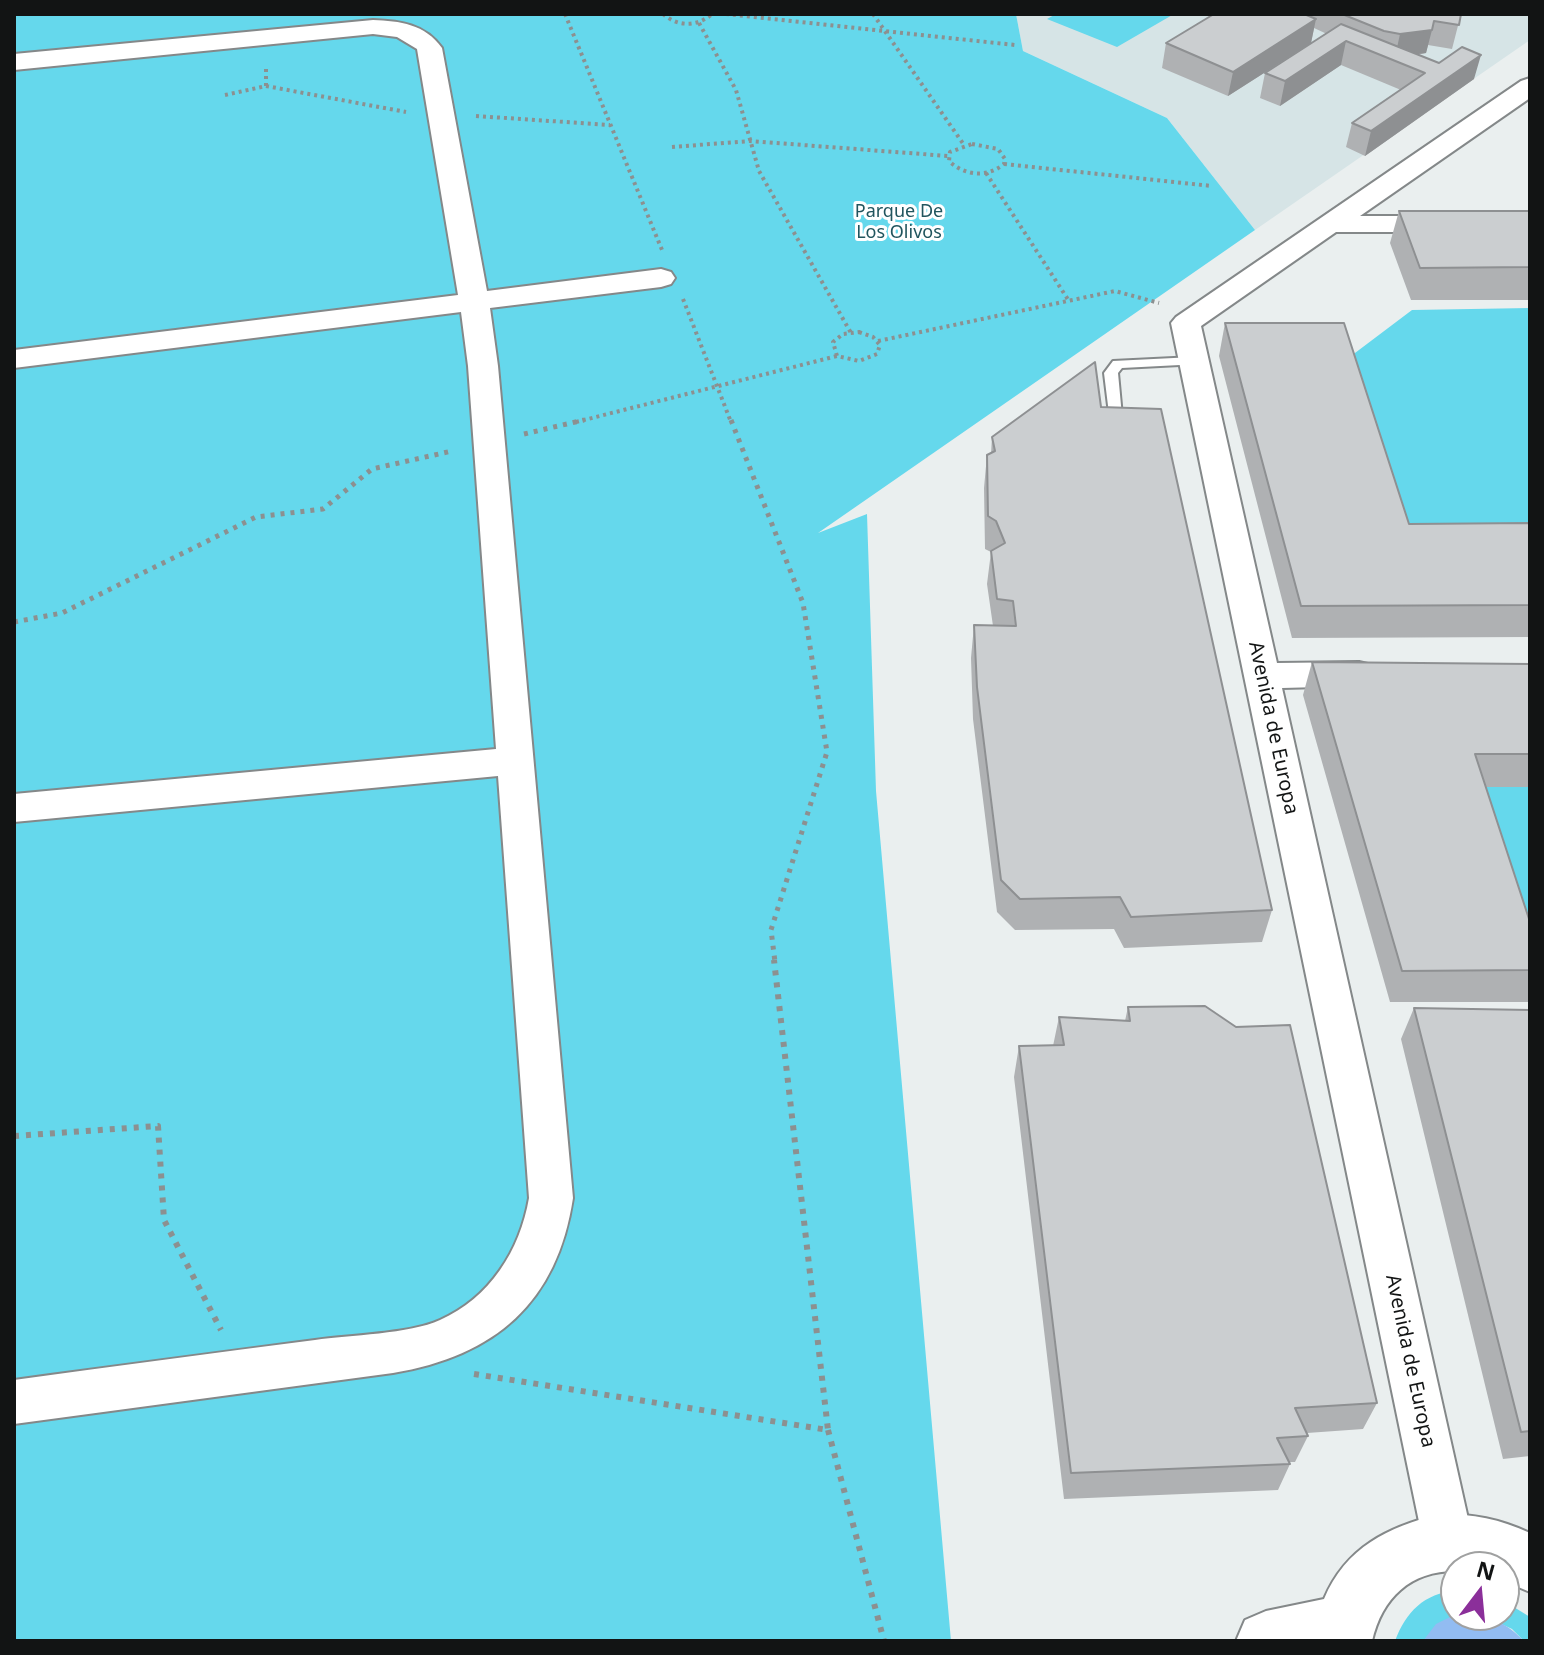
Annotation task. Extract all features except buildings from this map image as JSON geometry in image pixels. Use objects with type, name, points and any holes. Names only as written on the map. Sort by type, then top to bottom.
[{"type":"street","points":[[14,62],[373,27],[395,28],[413,34],[424,40],[429,48],[483,366],[551,1198],[549,1216],[536,1258],[504,1301],[452,1338],[382,1352],[14,1402]]},
{"type":"street","points":[[1199,314],[1530,86]]},
{"type":"street","points":[[1330,224],[1530,224]]},
{"type":"street","points":[[14,359],[474,303],[668,273]]},
{"type":"street","name":"Avenida de Europa","points":[[1199,314],[1186,323],[1448,1541]]},
{"type":"street","points":[[1262,676],[1388,674]]},
{"type":"street","points":[[14,808],[516,761]]},
{"type":"street","points":[[1266,1641],[1343,1633],[1357,1591],[1381,1565],[1412,1547],[1448,1541],[1486,1544],[1530,1563]]},
{"type":"lane","points":[[1116,427],[1111,373],[1118,364],[1194,361]]},
{"type":"path","points":[[565,14],[668,273],[720,387],[803,603]]},
{"type":"path","points":[[663,14],[675,23],[699,23],[712,14]]},
{"type":"path","points":[[726,14],[1015,45]]},
{"type":"path","points":[[873,14],[964,145]]},
{"type":"path","points":[[699,23],[736,90],[759,171],[851,333]]},
{"type":"path","points":[[672,147],[750,141],[948,156]]},
{"type":"path","points":[[948,156],[956,147],[982,144],[998,149],[1003,154],[1004,164]]},
{"type":"path","points":[[948,156],[959,170],[986,173],[1004,164],[1212,186]]},
{"type":"path","points":[[986,173],[1069,301]]},
{"type":"path","points":[[837,356],[833,342],[851,333],[867,334],[878,341],[1115,291],[1199,314]]},
{"type":"path","points":[[523,434],[837,356],[850,361],[866,360],[880,350],[878,341]]},
{"type":"path","points":[[14,622],[62,613],[256,517],[323,509],[372,469],[463,448]]},
{"type":"path","points":[[828,1430],[884,1641]]},
{"type":"shaded area","points":[[1016,14],[1530,14],[1530,40],[1255,230],[1167,118],[1023,51]]},
{"type":"shaded area","points":[[1440,1622],[1440,1631],[1513,1631],[1524,1641],[1423,1641]]},
{"type":"green space","name":"Parque De Los Olivos","points":[[14,14],[1016,14],[1023,51],[1167,118],[1255,230],[818,533],[867,514],[876,791],[951,1641],[14,1641]]},
{"type":"green space","points":[[1056,14],[1174,14],[1117,47],[1047,19]]},
{"type":"green space","points":[[1530,308],[1530,549],[1409,548],[1351,356],[1412,310]]},
{"type":"green space","points":[[1463,787],[1530,787],[1530,972]]},
{"type":"green space","points":[[1440,1594],[1440,1627],[1423,1641],[1395,1641],[1411,1613]]},
{"type":"green space","points":[[1520,1611],[1530,1617],[1530,1641],[1524,1641],[1514,1631],[1520,1631]]}]
